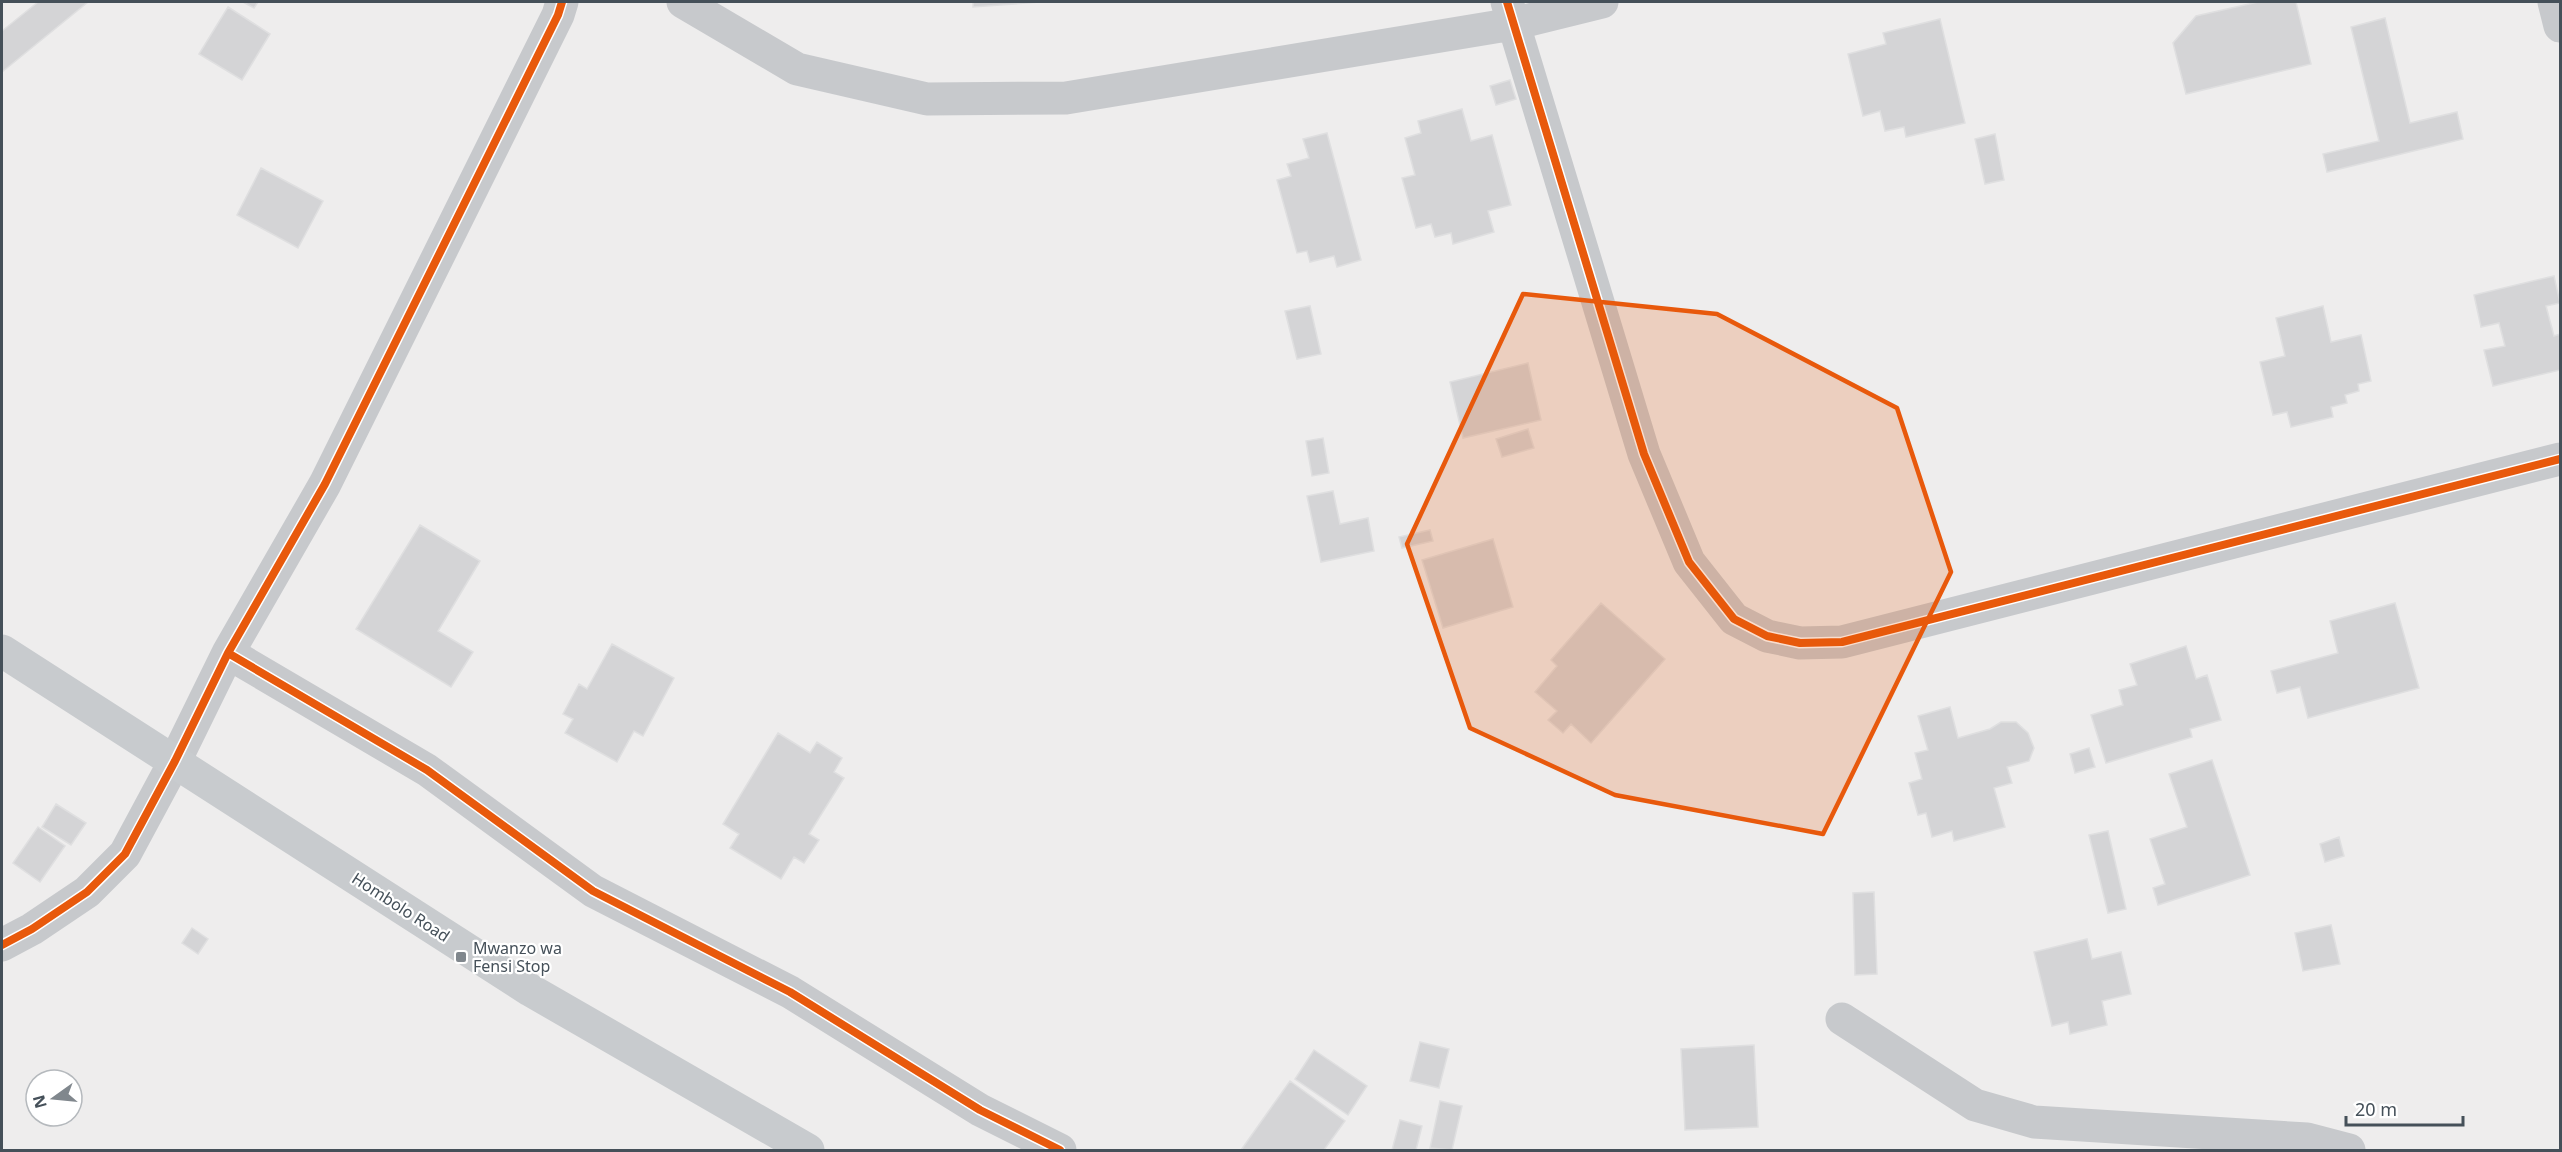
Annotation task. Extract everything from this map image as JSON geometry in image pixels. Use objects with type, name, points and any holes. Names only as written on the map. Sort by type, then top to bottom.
[{"type":"street","points":[[2,945],[32,929],[87,891],[125,854],[175,761],[228,653],[325,484],[558,15],[562,2]]},
{"type":"street","points":[[683,2],[797,69],[927,99],[1066,98],[1510,13],[1602,2]]},
{"type":"street","points":[[2554,2],[2560,26]]},
{"type":"street","points":[[1510,13],[1644,454],[1689,562],[1734,619],[1767,636],[1800,643],[1842,642],[2560,459]]},
{"type":"street","name":"Hombolo Road","points":[[2,651],[530,990],[808,1150]]},
{"type":"street","points":[[228,653],[427,770],[593,891],[790,992],[980,1110],[1060,1150]]},
{"type":"street","points":[[1842,1019],[1975,1105],[2034,1122],[2307,1140],[2349,1150]]},
{"type":"highlighted area","points":[[1523,294],[1717,314],[1897,408],[1951,572],[1823,834],[1615,795],[1470,728],[1407,544]]},
{"type":"building","points":[[38,2],[88,2],[2,72],[2,31]]},
{"type":"building","points":[[243,2],[258,2],[254,8]]},
{"type":"building","points":[[973,2],[1040,2],[973,7]]},
{"type":"building","points":[[2258,2],[2296,2],[2311,64],[2186,94],[2173,43],[2196,16]]},
{"type":"building","points":[[228,7],[270,34],[242,80],[199,54]]},
{"type":"building","points":[[2385,18],[2410,123],[2457,112],[2463,139],[2327,172],[2323,154],[2379,141],[2351,27]]},
{"type":"building","points":[[1940,19],[1965,123],[1906,137],[1904,127],[1885,131],[1880,111],[1863,116],[1848,54],[1886,44],[1883,33]]},
{"type":"building","points":[[1510,80],[1516,99],[1496,105],[1490,86]]},
{"type":"building","points":[[1462,109],[1471,141],[1492,135],[1511,205],[1488,211],[1494,232],[1453,244],[1451,233],[1435,237],[1431,224],[1416,228],[1402,178],[1415,175],[1405,138],[1421,133],[1418,121]]},
{"type":"building","points":[[1327,133],[1361,260],[1337,267],[1334,256],[1310,262],[1307,251],[1297,253],[1277,180],[1291,176],[1287,164],[1309,158],[1303,139]]},
{"type":"building","points":[[1995,134],[2004,180],[1985,184],[1975,139]]},
{"type":"building","points":[[261,168],[323,201],[298,248],[237,215]]},
{"type":"building","points":[[2554,276],[2560,303],[2546,306],[2554,336],[2560,334],[2560,370],[2493,386],[2484,350],[2505,346],[2499,323],[2481,327],[2474,295]]},
{"type":"building","points":[[1310,306],[1321,354],[1297,359],[1285,311]]},
{"type":"building","points":[[2323,306],[2331,342],[2361,335],[2371,381],[2358,384],[2359,391],[2345,395],[2347,403],[2331,407],[2333,417],[2291,427],[2287,412],[2273,415],[2260,362],[2285,356],[2276,318]]},
{"type":"building","points":[[1528,363],[1541,420],[1463,438],[1450,382]]},
{"type":"building","points":[[1528,429],[1534,448],[1502,457],[1496,439]]},
{"type":"building","points":[[1323,438],[1329,473],[1312,476],[1306,441]]},
{"type":"building","points":[[1333,491],[1340,524],[1368,518],[1374,551],[1321,562],[1307,496]]},
{"type":"building","points":[[420,525],[480,561],[438,631],[473,652],[451,687],[356,629]]},
{"type":"building","points":[[1430,530],[1433,541],[1402,548],[1399,537]]},
{"type":"building","points":[[1493,539],[1513,607],[1443,628],[1422,560]]},
{"type":"building","points":[[1601,603],[1665,659],[1591,743],[1571,724],[1563,733],[1548,720],[1557,711],[1535,692],[1557,666],[1551,660]]},
{"type":"building","points":[[2395,603],[2419,688],[2308,718],[2300,687],[2277,693],[2271,671],[2338,653],[2330,621]]},
{"type":"building","points":[[612,644],[674,678],[643,736],[634,731],[617,762],[565,733],[573,719],[563,714],[579,684],[587,689]]},
{"type":"building","points":[[2186,646],[2196,679],[2207,675],[2221,720],[2190,729],[2192,737],[2106,763],[2091,715],[2123,705],[2119,690],[2137,685],[2130,664]]},
{"type":"building","points":[[1950,707],[1958,738],[1990,729],[2001,722],[2016,722],[2028,733],[2034,748],[2029,761],[2007,767],[2012,783],[1994,788],[2005,827],[1954,841],[1952,831],[1932,837],[1926,813],[1918,815],[1909,783],[1922,779],[1915,753],[1928,750],[1918,716]]},
{"type":"building","points":[[778,733],[810,753],[817,742],[842,758],[834,772],[844,778],[809,834],[819,840],[804,863],[794,857],[781,879],[730,848],[739,834],[723,824]]},
{"type":"building","points":[[2089,748],[2095,767],[2075,773],[2070,754]]},
{"type":"building","points":[[2212,760],[2250,875],[2158,905],[2153,888],[2165,884],[2150,839],[2187,827],[2169,774]]},
{"type":"building","points":[[56,804],[86,823],[71,845],[42,827]]},
{"type":"building","points":[[38,827],[65,846],[40,882],[13,863]]},
{"type":"building","points":[[2108,831],[2126,909],[2108,913],[2089,835]]},
{"type":"building","points":[[2339,837],[2344,856],[2325,862],[2320,844]]},
{"type":"building","points":[[1874,892],[1877,974],[1855,975],[1853,893]]},
{"type":"building","points":[[2331,925],[2340,964],[2303,971],[2295,933]]},
{"type":"building","points":[[192,928],[208,939],[198,954],[182,943]]},
{"type":"building","points":[[2087,939],[2092,959],[2121,952],[2131,994],[2102,1001],[2107,1025],[2070,1034],[2068,1022],[2052,1026],[2034,952]]},
{"type":"building","points":[[1420,1042],[1449,1049],[1439,1088],[1410,1081]]},
{"type":"building","points":[[1754,1045],[1758,1127],[1685,1130],[1681,1049]]},
{"type":"building","points":[[1314,1050],[1367,1086],[1348,1115],[1295,1079]]},
{"type":"building","points":[[1290,1081],[1345,1121],[1324,1150],[1241,1150]]},
{"type":"building","points":[[1440,1101],[1462,1106],[1452,1150],[1430,1148]]},
{"type":"building","points":[[1400,1120],[1422,1126],[1416,1150],[1392,1150]]},
{"type":"cycle path","points":[[2,945],[32,929],[87,892],[125,854],[175,761],[228,653],[325,484],[558,15],[562,2]]},
{"type":"cycle path","points":[[1507,2],[1644,454],[1689,562],[1734,619],[1767,636],[1800,643],[1842,642],[2560,459]]},
{"type":"cycle path","points":[[228,653],[427,770],[593,891],[790,992],[980,1110],[1060,1150]]},
{"type":"place","name":"Mwanzo wa Fensi Stop","points":[[461,957]]}]
